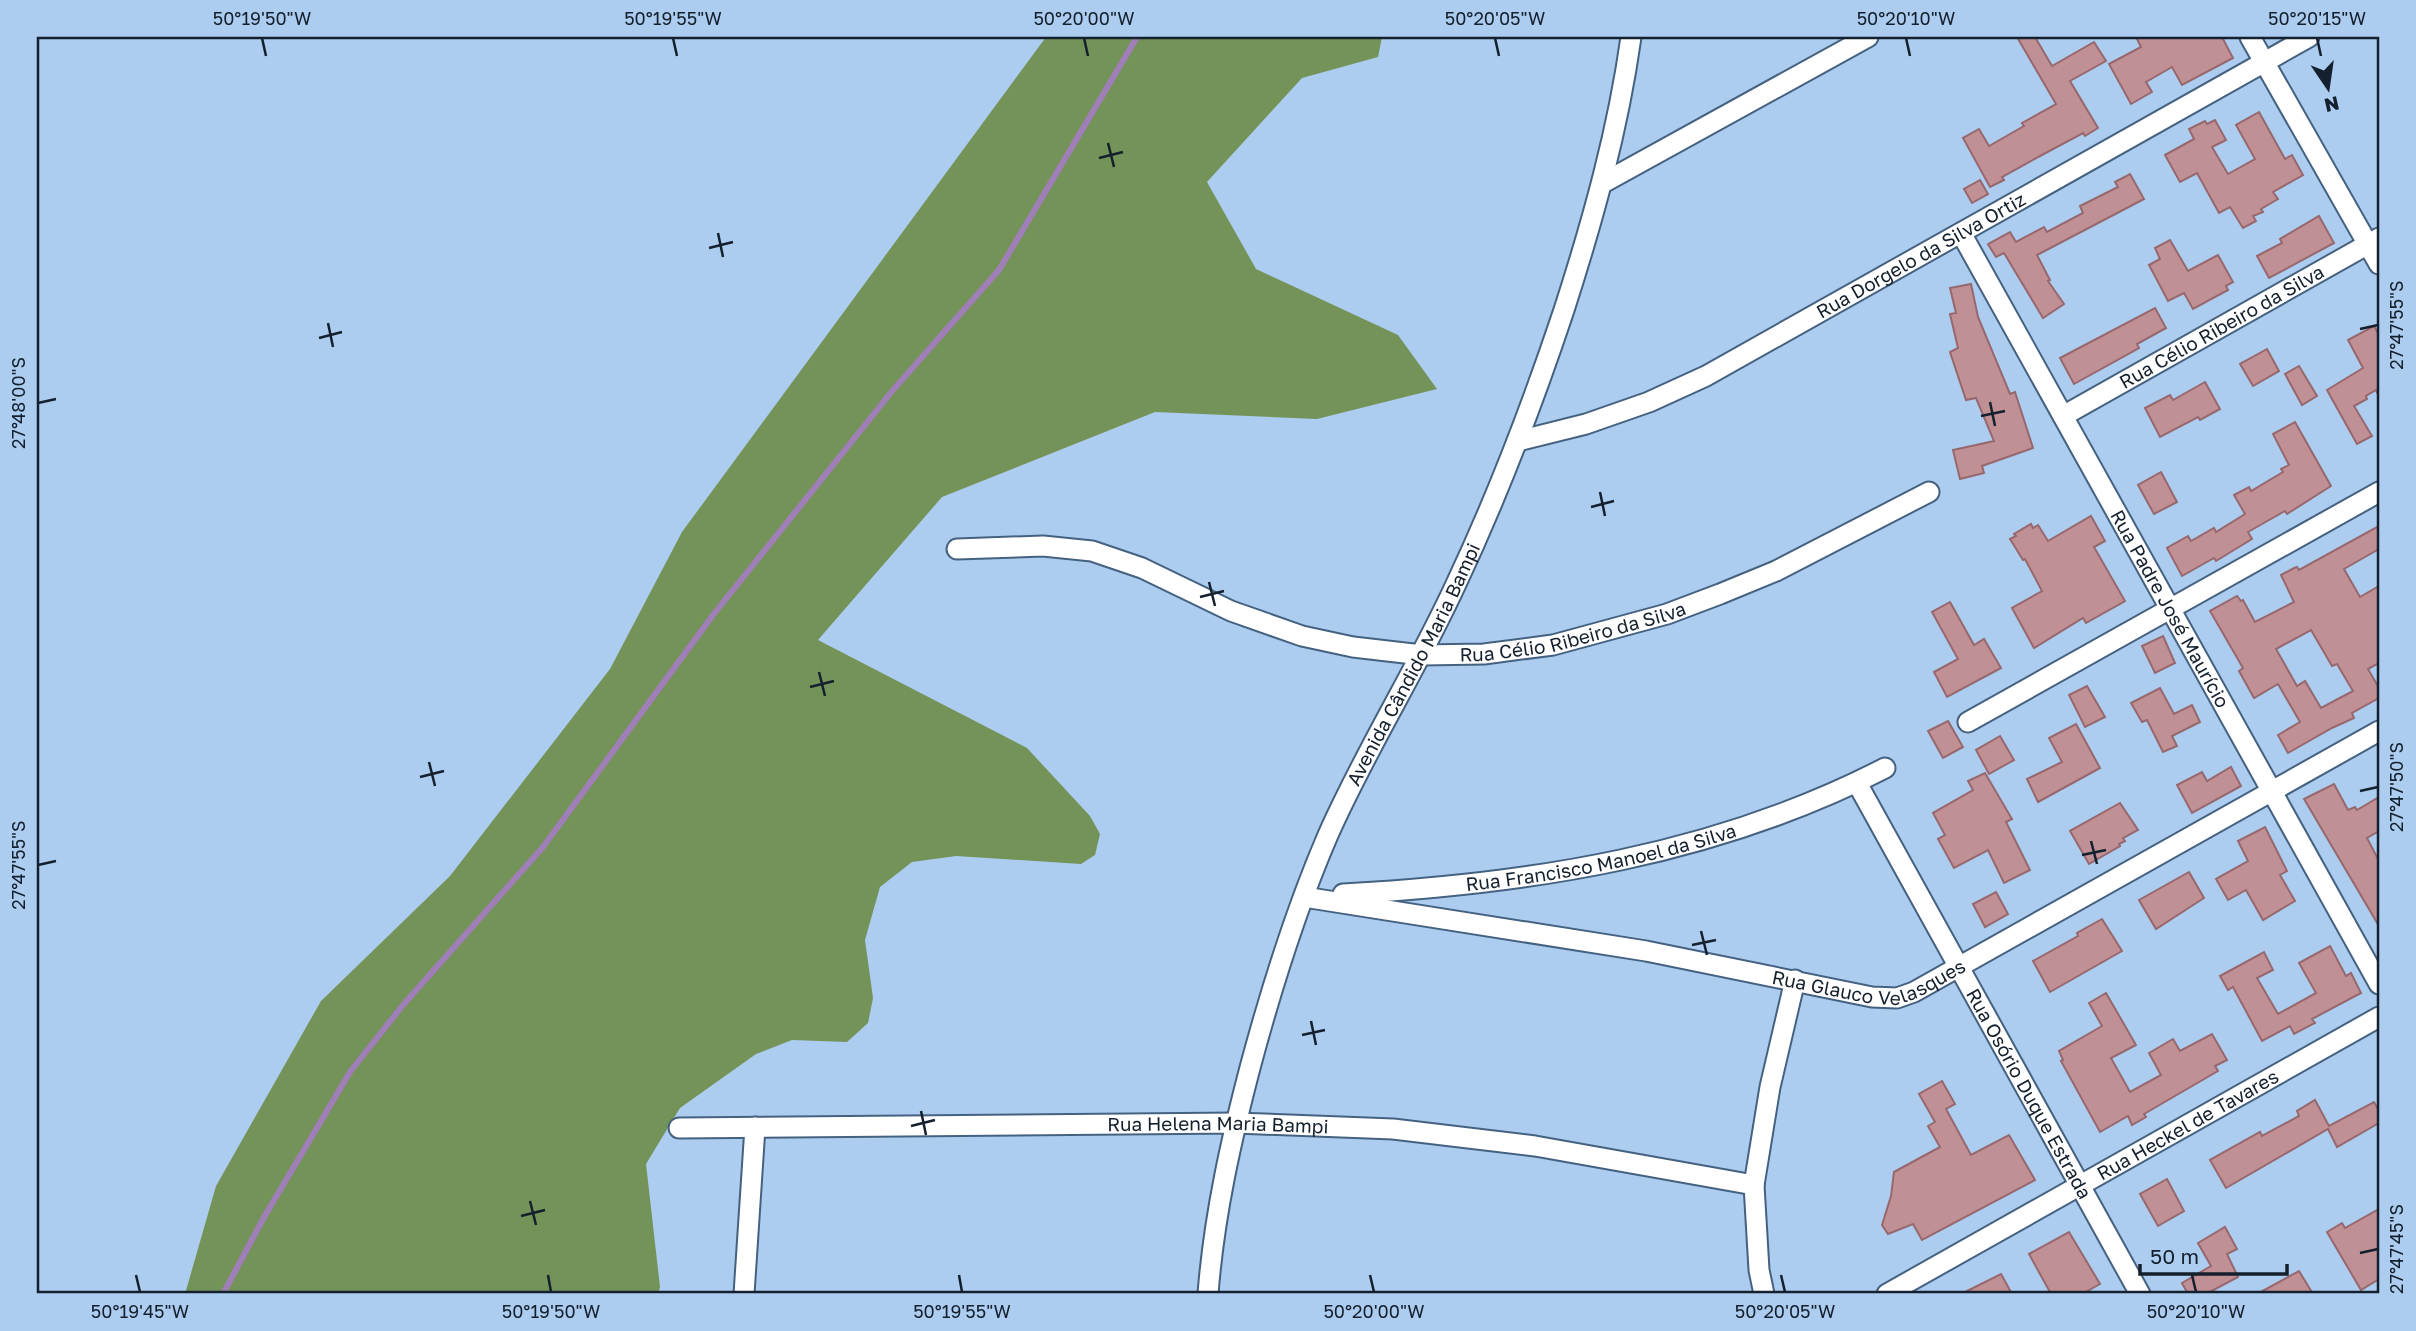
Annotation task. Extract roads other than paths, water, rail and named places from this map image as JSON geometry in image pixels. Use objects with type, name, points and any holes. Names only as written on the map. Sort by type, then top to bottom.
[{"type":"street","name":"Avenida Cândido Maria Bampi","points":[[1208,1294],[1222,1187],[1267,1006],[1304,897],[1341,810],[1457,584],[1518,441],[1543,373],[1603,183],[1625,80],[1631,37]]},
{"type":"street","points":[[1603,183],[1846,43],[1868,37]]},
{"type":"street","points":[[2250,37],[2374,241],[2379,264]]},
{"type":"street","name":"Rua Dorgelo da Silva Ortiz","points":[[1518,441],[1586,424],[1649,402],[1706,376],[2309,37]]},
{"type":"street","name":"Rua Padre José Maurício","points":[[1961,233],[2379,984]]},
{"type":"street","name":"Rua Célio Ribeiro da Silva","points":[[2063,416],[2374,241]]},
{"type":"street","name":"Rua Célio Ribeiro da Silva","points":[[957,549],[1043,545],[1092,551],[1142,568],[1231,611],[1302,636],[1353,647],[1422,655],[1484,654],[1553,645],[1667,614],[1776,571],[1929,492]]},
{"type":"street","points":[[1968,722],[2379,492]]},
{"type":"street","name":"Rua Glauco Velasques","points":[[1304,897],[1551,935],[1872,997],[1897,998],[1914,992],[1959,967],[2379,730]]},
{"type":"street","name":"Rua Francisco Manoel da Silva","points":[[1304,897],[1415,891],[1514,880],[1608,864],[1690,844],[1774,816],[1857,783],[1885,768]]},
{"type":"street","name":"Rua Osório Duque Estrada","points":[[1857,783],[2140,1294]]},
{"type":"street","points":[[1763,1294],[1754,1185],[1770,1087],[1795,980]]},
{"type":"street","name":"Rua Heckel de Tavares","points":[[1886,1294],[2379,1017]]},
{"type":"street","name":"Rua Helena Maria Bampi","points":[[679,1128],[1236,1123],[1393,1129],[1593,1155],[1754,1185]]},
{"type":"street","points":[[744,1294],[755,1127]]},
{"type":"waterway","points":[[223,1294],[263,1219],[350,1072],[403,1005],[543,847],[713,615],[893,390],[999,270],[1137,37]]}]
